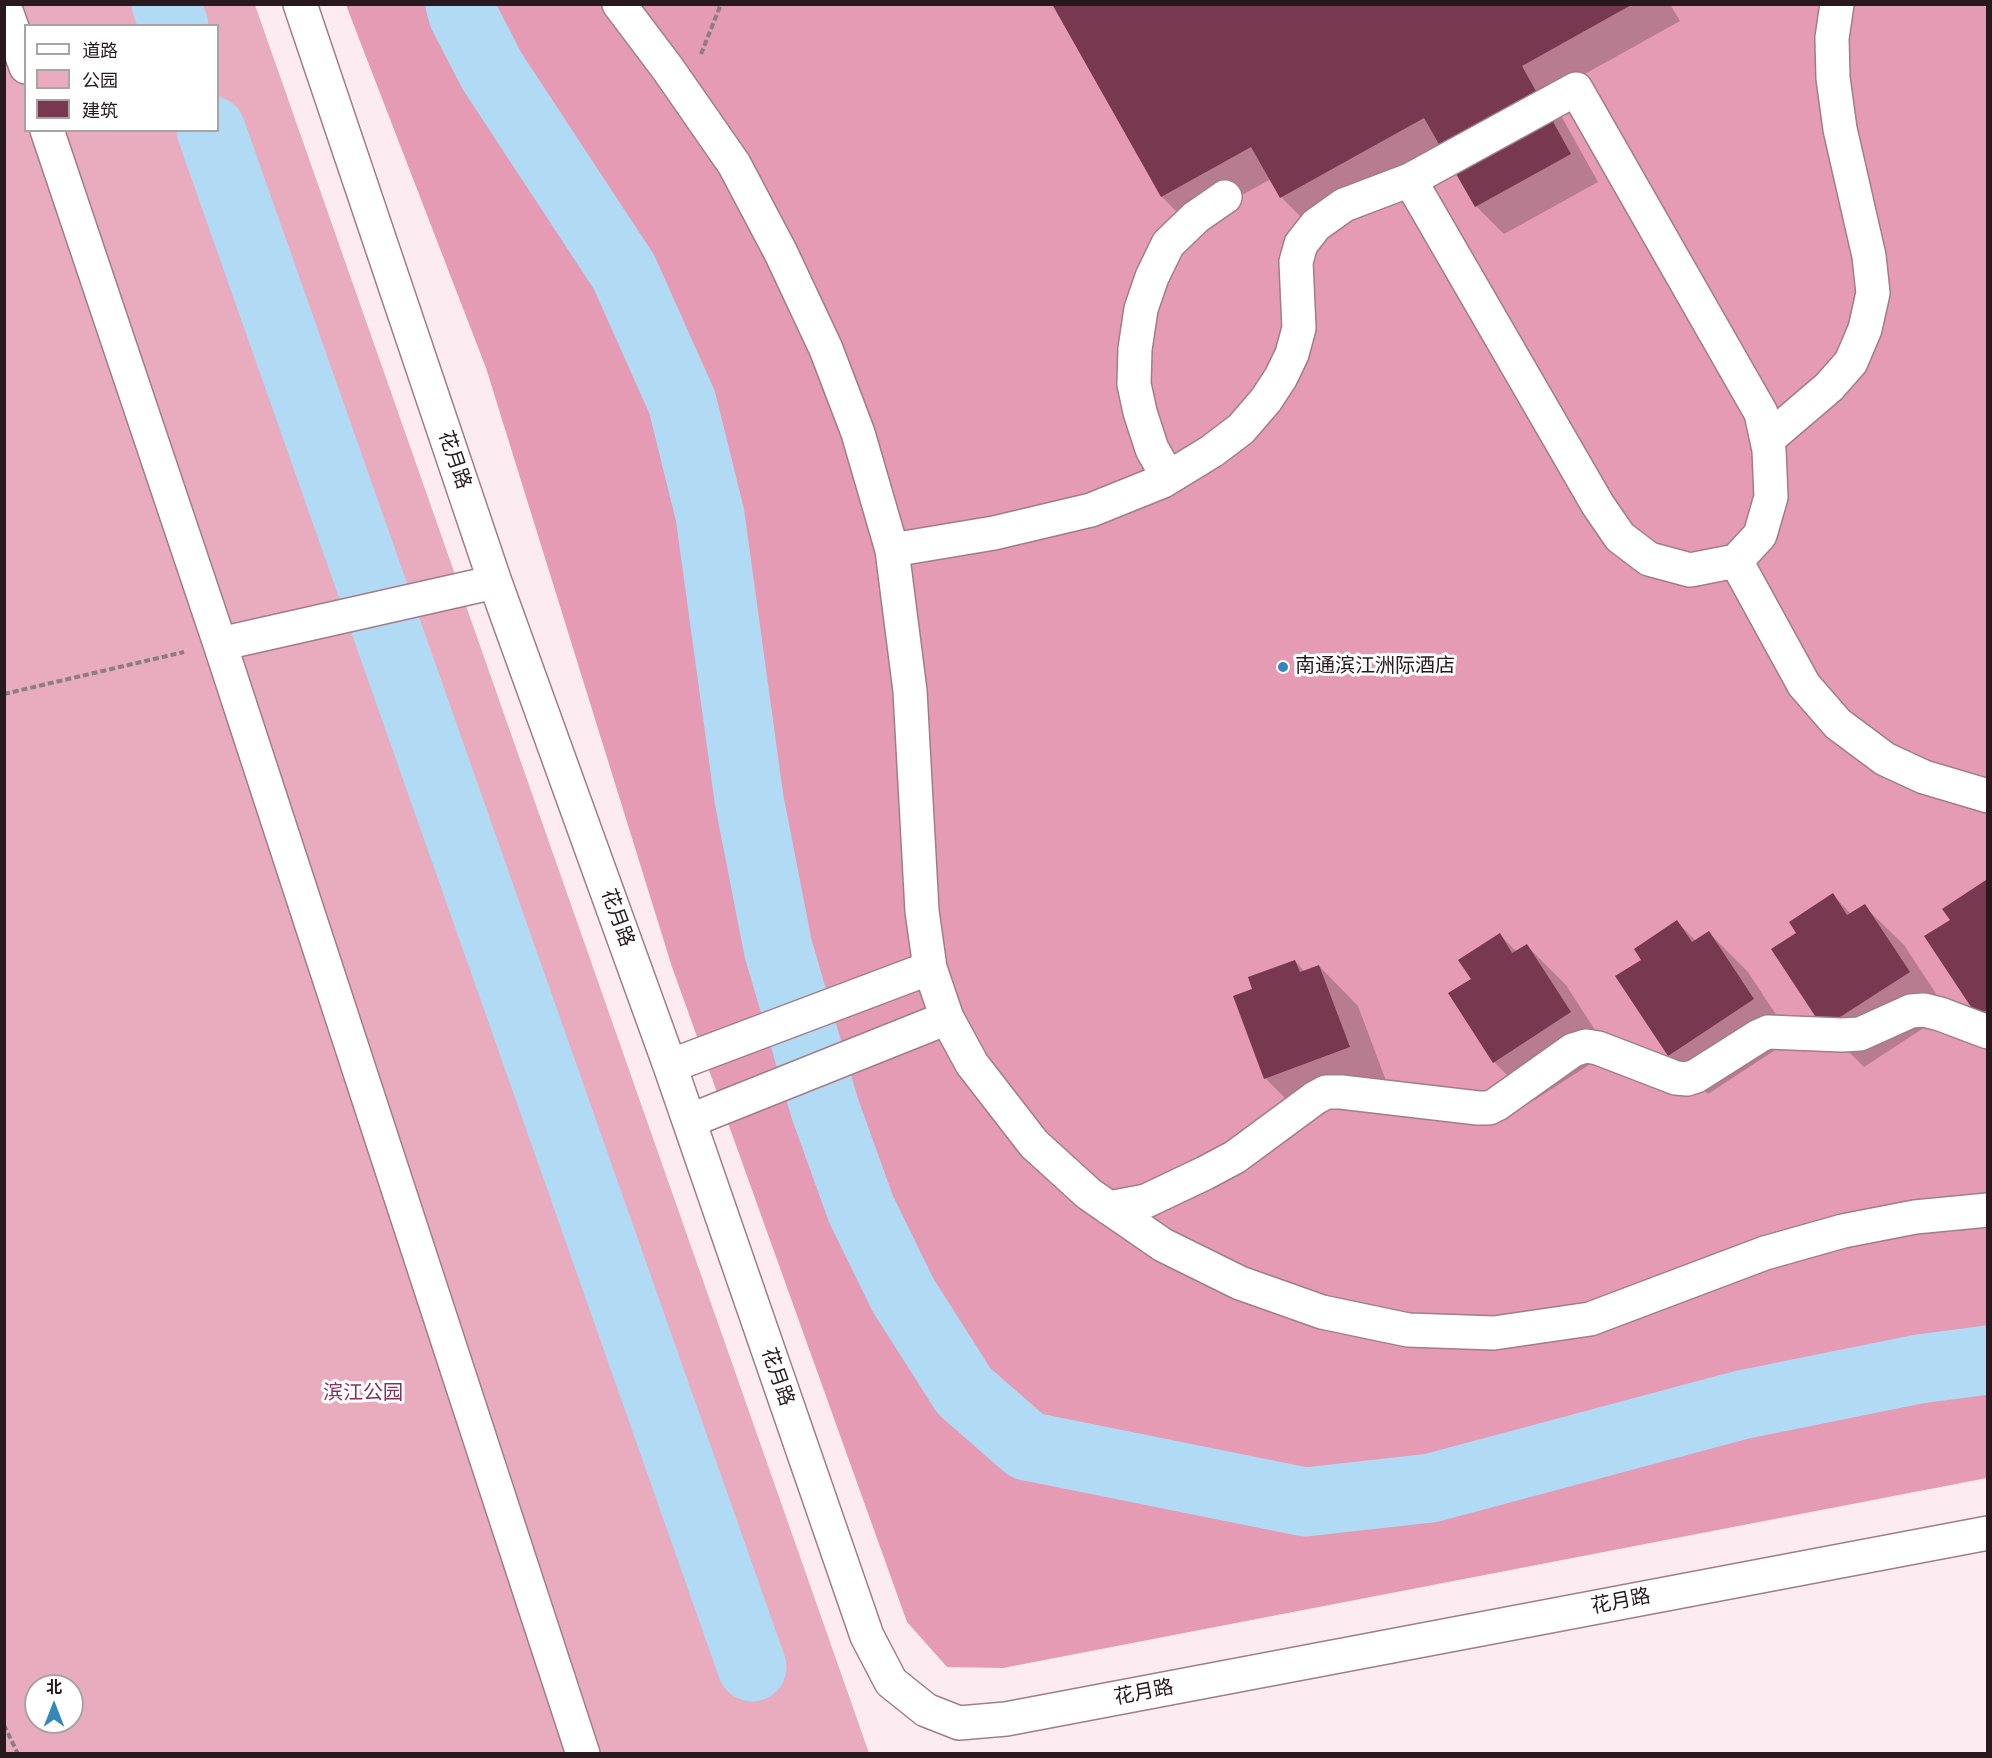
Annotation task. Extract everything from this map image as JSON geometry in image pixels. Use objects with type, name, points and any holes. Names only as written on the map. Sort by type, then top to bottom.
[{"type":"street","name":"花月路","points":[[300,4],[495,582],[670,1066],[867,1636],[891,1682],[926,1710],[959,1723],[1006,1719],[1988,1533]]},
{"type":"street","points":[[620,4],[734,164],[781,253],[826,349],[858,433],[892,550],[910,691],[922,911],[930,968],[947,1018],[972,1064],[1034,1144],[1089,1194],[1163,1245],[1240,1283],[1322,1312],[1408,1330],[1494,1333],[1590,1319],[1765,1253],[1843,1231],[1915,1217],[1988,1210]]},
{"type":"street","points":[[1767,440],[1829,387],[1851,362],[1865,329],[1873,293],[1869,256],[1842,140],[1833,78],[1832,39],[1837,4]]},
{"type":"street","points":[[4,5],[24,61]]},
{"type":"street","points":[[892,550],[994,533],[1091,510],[1168,477],[1212,451],[1241,429],[1266,400],[1292,354],[1299,328],[1296,262],[1301,244],[1316,225],[1344,205],[1410,180],[1576,89],[1761,413],[1767,440],[1771,497],[1760,535],[1736,561],[1689,570],[1649,559],[1620,537],[1598,505],[1410,180]]},
{"type":"street","points":[[48,132],[220,644],[583,1754]]},
{"type":"street","points":[[1168,477],[1152,449],[1134,384],[1135,349],[1141,309],[1152,277],[1168,244],[1196,217],[1225,198]]},
{"type":"street","points":[[1736,561],[1804,685],[1838,724],[1885,759],[1924,777],[1988,796]]},
{"type":"street","points":[[220,644],[495,582]]},
{"type":"street","points":[[670,1066],[930,968]]},
{"type":"street","points":[[1110,1208],[1146,1201],[1235,1157],[1326,1092],[1489,1108],[1573,1050],[1586,1046],[1598,1048],[1676,1078],[1687,1079],[1696,1076],[1768,1032],[1860,1034],[1911,1011],[1924,1010],[1988,1032]]},
{"type":"street","points":[[689,1120],[947,1018]]},
{"type":"path","points":[[679,86],[701,55],[722,4]]},
{"type":"path","points":[[4,694],[220,644]]},
{"type":"path","points":[[4,1725],[18,1754]]},
{"type":"green space","name":"滨江公园","points":[[5,5],[255,5],[869,1753],[5,1754]]},
{"type":"shaded area","name":"南通滨江洲际酒店","points":[[346,5],[1987,5],[1987,1478],[1003,1668],[947,1667],[907,1622],[672,967],[486,368]]},
{"type":"building","points":[[1052,4],[1633,4],[1522,66],[1571,154],[1475,207],[1424,118],[1280,198],[1251,147],[1161,197]]},
{"type":"building","points":[[1986,880],[1988,1009],[1977,1016],[1924,936],[1950,920],[1942,909]]},
{"type":"building","points":[[1833,893],[1847,915],[1865,904],[1910,972],[1823,1028],[1771,949],[1796,933],[1789,922]]},
{"type":"building","points":[[1677,920],[1692,942],[1709,931],[1754,999],[1668,1056],[1615,976],[1641,960],[1634,949]]},
{"type":"building","points":[[1500,933],[1512,953],[1527,944],[1571,1012],[1493,1063],[1448,993],[1471,979],[1458,960]]},
{"type":"building","points":[[1295,960],[1300,972],[1319,965],[1350,1047],[1264,1079],[1233,996],[1252,989],[1248,977]]},
{"type":"waterway","points":[[166,4],[173,24]]},
{"type":"waterway","points":[[460,4],[463,15],[492,71],[624,272],[682,402],[710,515],[749,799],[778,948],[825,1109],[861,1209],[903,1295],[964,1391],[1027,1446],[1305,1502],[1431,1488],[1741,1405],[1919,1369],[1988,1360]]},
{"type":"waterway","points":[[212,132],[752,1667]]},
{"type":"place","name":"南通滨江洲际酒店","points":[[1283,667]]}]
